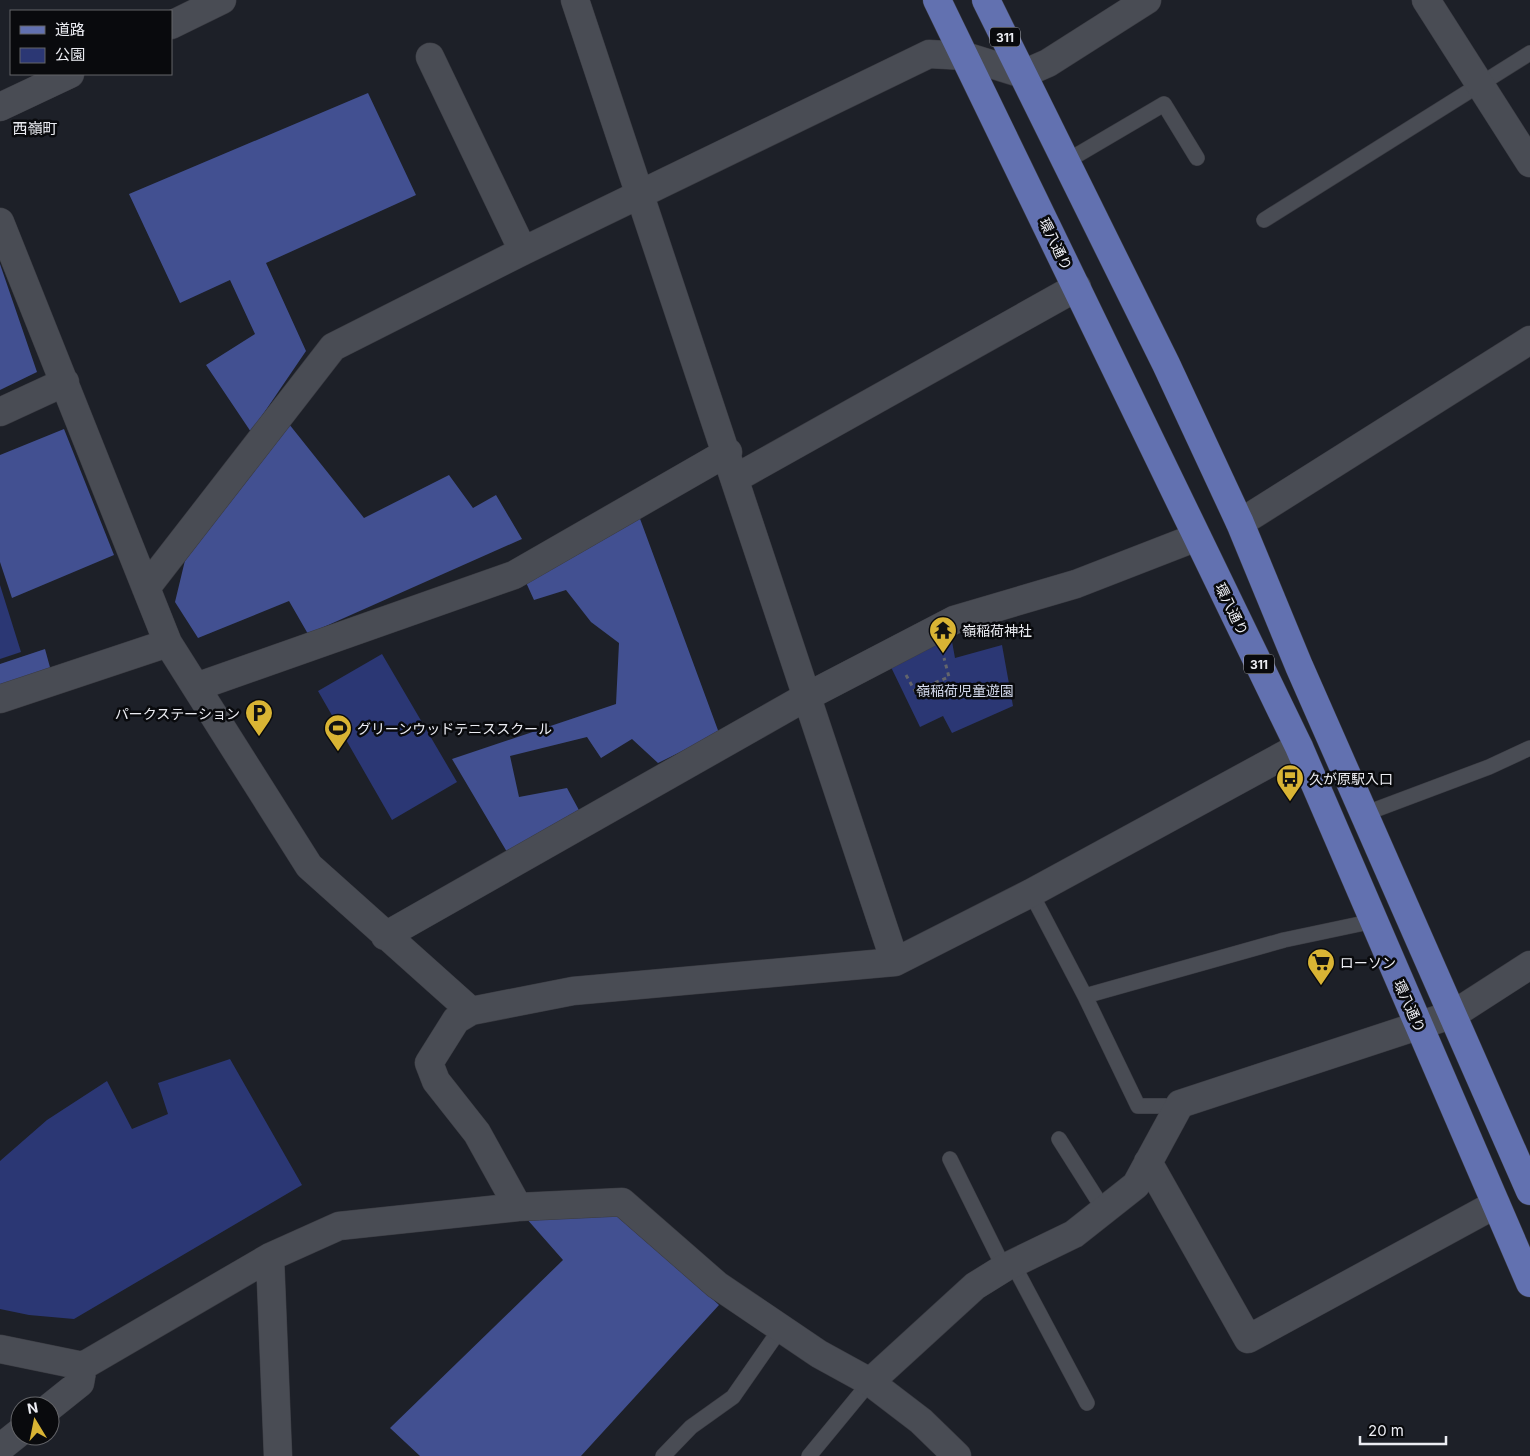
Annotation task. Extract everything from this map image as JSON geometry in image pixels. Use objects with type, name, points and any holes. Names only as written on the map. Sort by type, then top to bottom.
[{"type":"main road","name":"環八通り","points":[[937,0],[1299,747],[1530,1283]]},
{"type":"main road","name":"311","points":[[986,0],[1166,364],[1240,523],[1299,666],[1454,1014],[1530,1191]]},
{"type":"street","points":[[172,24],[222,0]]},
{"type":"street","points":[[575,0],[728,452],[806,697],[895,962]]},
{"type":"street","points":[[146,588],[333,347],[523,251],[929,54],[965,56],[1023,74],[1048,63],[1147,0]]},
{"type":"street","points":[[1426,0],[1530,163]]},
{"type":"street","points":[[430,57],[523,251]]},
{"type":"street","points":[[0,107],[68,75]]},
{"type":"street","points":[[0,222],[168,642],[309,866],[471,1011]]},
{"type":"street","points":[[736,478],[1077,287]]},
{"type":"street","points":[[1240,523],[1530,340]]},
{"type":"street","points":[[0,412],[65,382]]},
{"type":"street","points":[[196,687],[514,575],[728,452]]},
{"type":"street","points":[[385,936],[806,697],[954,620],[1076,584],[1197,537]]},
{"type":"street","points":[[0,699],[168,642]]},
{"type":"street","points":[[518,1207],[477,1134],[436,1081],[429,1063],[456,1020],[471,1011],[573,991],[895,962],[1032,893],[1299,747]]},
{"type":"street","points":[[870,1382],[975,1286],[1009,1266],[1074,1234],[1136,1185],[1180,1104],[1454,1014],[1530,966]]},
{"type":"street","points":[[1148,1162],[1248,1339],[1496,1204]]},
{"type":"street","points":[[0,1349],[84,1366],[270,1257],[339,1226],[518,1207],[622,1202],[717,1285],[819,1354],[870,1382],[921,1421],[957,1456]]},
{"type":"street","points":[[270,1257],[278,1456]]},
{"type":"street","points":[[60,1400],[80,1383],[84,1366]]},
{"type":"street","points":[[0,1448],[10,1440]]},
{"type":"lane","points":[[1264,220],[1530,53]]},
{"type":"lane","points":[[1067,161],[1164,104],[1197,158]]},
{"type":"lane","points":[[1364,814],[1489,767],[1530,748]]},
{"type":"lane","points":[[1032,893],[1085,996],[1138,1106],[1166,1106],[1176,1111]]},
{"type":"lane","points":[[1085,996],[1284,940],[1374,921]]},
{"type":"lane","points":[[1059,1139],[1104,1210]]},
{"type":"lane","points":[[950,1159],[1087,1403]]},
{"type":"lane","points":[[663,1456],[690,1427],[733,1397],[781,1328]]},
{"type":"lane","points":[[809,1456],[870,1382]]},
{"type":"path","points":[[906,674],[915,691],[949,677],[944,658]]},
{"type":"green space","points":[[0,585],[21,652],[0,659]]},
{"type":"green space","name":"嶺稲荷児童遊園","points":[[951,636],[955,658],[1002,645],[1013,706],[952,733],[943,716],[920,727],[890,665]]},
{"type":"green space","points":[[382,654],[457,782],[392,820],[318,691]]},
{"type":"green space","points":[[230,1059],[302,1185],[74,1319],[29,1315],[0,1309],[0,1161],[47,1120],[107,1081],[132,1129],[168,1114],[158,1083]]},
{"type":"shaded area","points":[[368,93],[416,195],[266,263],[306,351],[251,432],[206,365],[255,334],[230,280],[180,303],[129,194]]},
{"type":"shaded area","points":[[0,264],[37,372],[0,390]]},
{"type":"shaded area","points":[[285,419],[364,518],[449,475],[473,508],[496,495],[522,539],[308,634],[289,601],[198,638],[175,602],[187,552]]},
{"type":"shaded area","points":[[64,429],[114,555],[12,598],[0,562],[0,455]]},
{"type":"shaded area","points":[[639,516],[719,733],[658,763],[632,739],[601,758],[587,737],[510,756],[519,797],[567,788],[580,812],[507,852],[452,759],[616,704],[619,643],[591,622],[566,590],[534,600],[524,578]]},
{"type":"shaded area","points":[[45,649],[51,671],[0,689],[0,664]]},
{"type":"shaded area","points":[[614,1209],[719,1305],[581,1456],[420,1456],[390,1428],[563,1260],[526,1218]]},
{"type":"place","name":"嶺稲荷神社","points":[[943,654]]},
{"type":"place","name":"パークステーション","points":[[259,737]]},
{"type":"place","name":"グリーンウッドテニススクール","points":[[338,752]]},
{"type":"place","name":"久が原駅入口","points":[[1290,802]]},
{"type":"place","name":"ローソン","points":[[1321,986]]},
{"type":"district","name":"西嶺町","points":[[35,128]]}]
